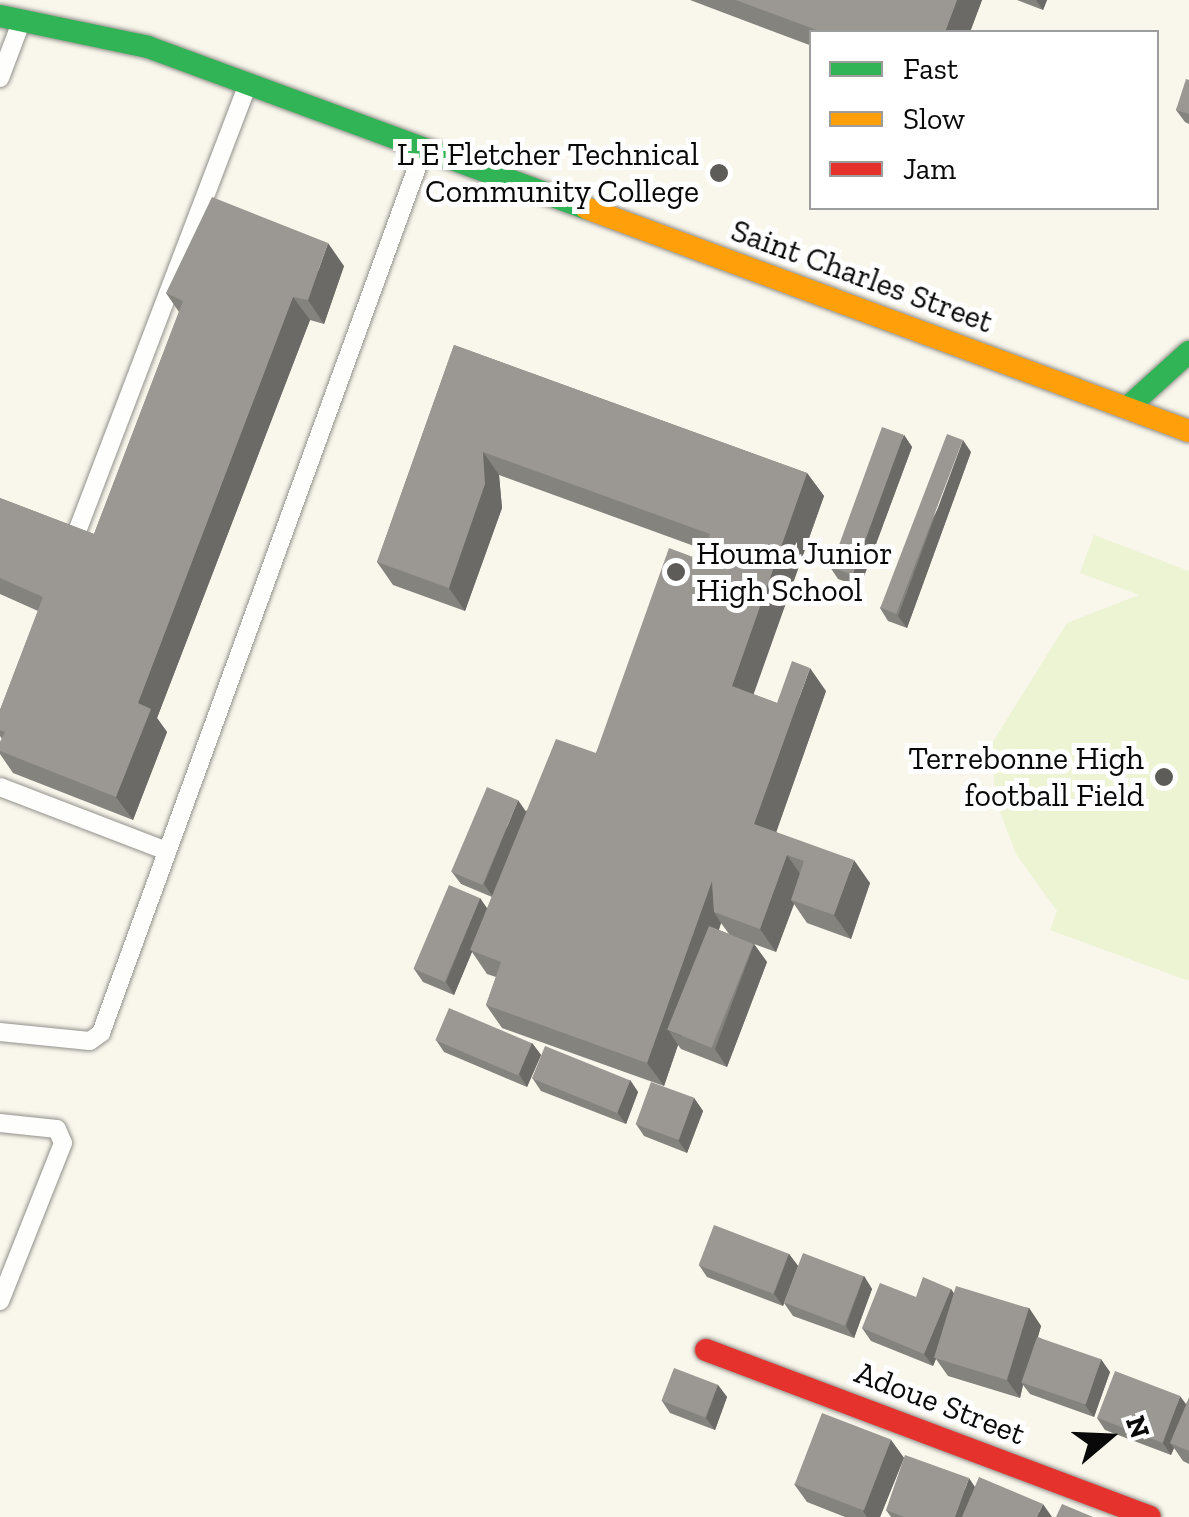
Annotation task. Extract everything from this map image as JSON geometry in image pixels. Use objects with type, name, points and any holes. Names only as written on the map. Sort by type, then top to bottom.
[{"type":"street","name":"Saint Charles Street","points":[[11,18],[148,47],[1189,432]]},
{"type":"street","points":[[1127,408],[1189,352]]},
{"type":"street","name":"Adoue Street","points":[[706,1350],[1150,1517]]},
{"type":"lane","points":[[0,78],[11,18]]},
{"type":"lane","points":[[73,542],[248,84]]},
{"type":"lane","points":[[0,1032],[90,1041],[100,1032],[424,149]]},
{"type":"lane","points":[[0,787],[167,851]]},
{"type":"lane","points":[[0,1122],[57,1129],[64,1143],[0,1301]]},
{"type":"green space","points":[[1094,535],[1189,571],[1189,981],[1050,930],[1057,911],[1016,854],[995,798],[992,743],[1067,623],[1139,595],[1080,573]]},
{"type":"building","points":[[736,0],[957,0],[946,30],[817,30]]},
{"type":"building","points":[[1186,79],[1189,80],[1189,114],[1176,110]]},
{"type":"building","points":[[212,197],[328,243],[308,300],[293,297],[138,703],[151,709],[116,797],[0,751],[5,732],[0,730],[0,710],[43,597],[0,578],[0,498],[94,534],[183,301],[166,293]]},
{"type":"building","points":[[454,345],[807,473],[732,686],[777,703],[792,661],[810,668],[754,824],[854,860],[834,915],[791,900],[804,861],[787,855],[760,929],[714,912],[712,881],[647,1063],[486,1005],[501,962],[470,950],[556,739],[596,753],[669,548],[701,560],[710,534],[483,452],[485,484],[449,588],[377,562]]},
{"type":"building","points":[[882,427],[904,435],[853,575],[831,567]]},
{"type":"building","points":[[947,434],[963,440],[896,614],[880,608]]},
{"type":"building","points":[[487,787],[518,800],[482,885],[451,872]]},
{"type":"building","points":[[449,885],[480,898],[445,982],[413,969]]},
{"type":"building","points":[[709,926],[754,944],[712,1048],[667,1030]]},
{"type":"building","points":[[449,1008],[532,1043],[518,1075],[435,1040]]},
{"type":"building","points":[[545,1046],[630,1080],[617,1113],[532,1078]]},
{"type":"building","points":[[651,1082],[694,1098],[679,1140],[636,1124]]},
{"type":"building","points":[[714,1225],[789,1254],[773,1294],[699,1265]]},
{"type":"building","points":[[803,1253],[864,1276],[845,1326],[784,1302]]},
{"type":"building","points":[[923,1277],[951,1289],[924,1354],[862,1328],[880,1283],[916,1297]]},
{"type":"building","points":[[956,1286],[1029,1308],[1007,1380],[934,1358]]},
{"type":"building","points":[[1037,1337],[1101,1359],[1086,1405],[1021,1382]]},
{"type":"building","points":[[674,1368],[718,1385],[705,1418],[661,1401]]},
{"type":"building","points":[[1115,1371],[1180,1396],[1162,1443],[1097,1418]]},
{"type":"building","points":[[1189,1398],[1189,1451],[1170,1443]]},
{"type":"building","points":[[822,1413],[891,1440],[864,1510],[795,1484]]},
{"type":"building","points":[[905,1455],[969,1478],[955,1517],[904,1517],[886,1510]]},
{"type":"building","points":[[979,1477],[1043,1504],[1037,1517],[962,1517]]},
{"type":"building","points":[[1062,1504],[1093,1517],[1056,1517]]},
{"type":"traffic: fast","points":[[0,16],[148,47],[586,208]]},
{"type":"traffic: fast","points":[[1127,408],[1189,352]]},
{"type":"traffic: slow","points":[[586,208],[1189,431]]},
{"type":"traffic: jam","points":[[706,1350],[1150,1517]]},
{"type":"place","name":"L E Fletcher Technical Community College","points":[[719,173]]},
{"type":"place","name":"Houma Junior High School","points":[[676,572]]},
{"type":"place","name":"Terrebonne High football Field","points":[[1164,777]]}]
